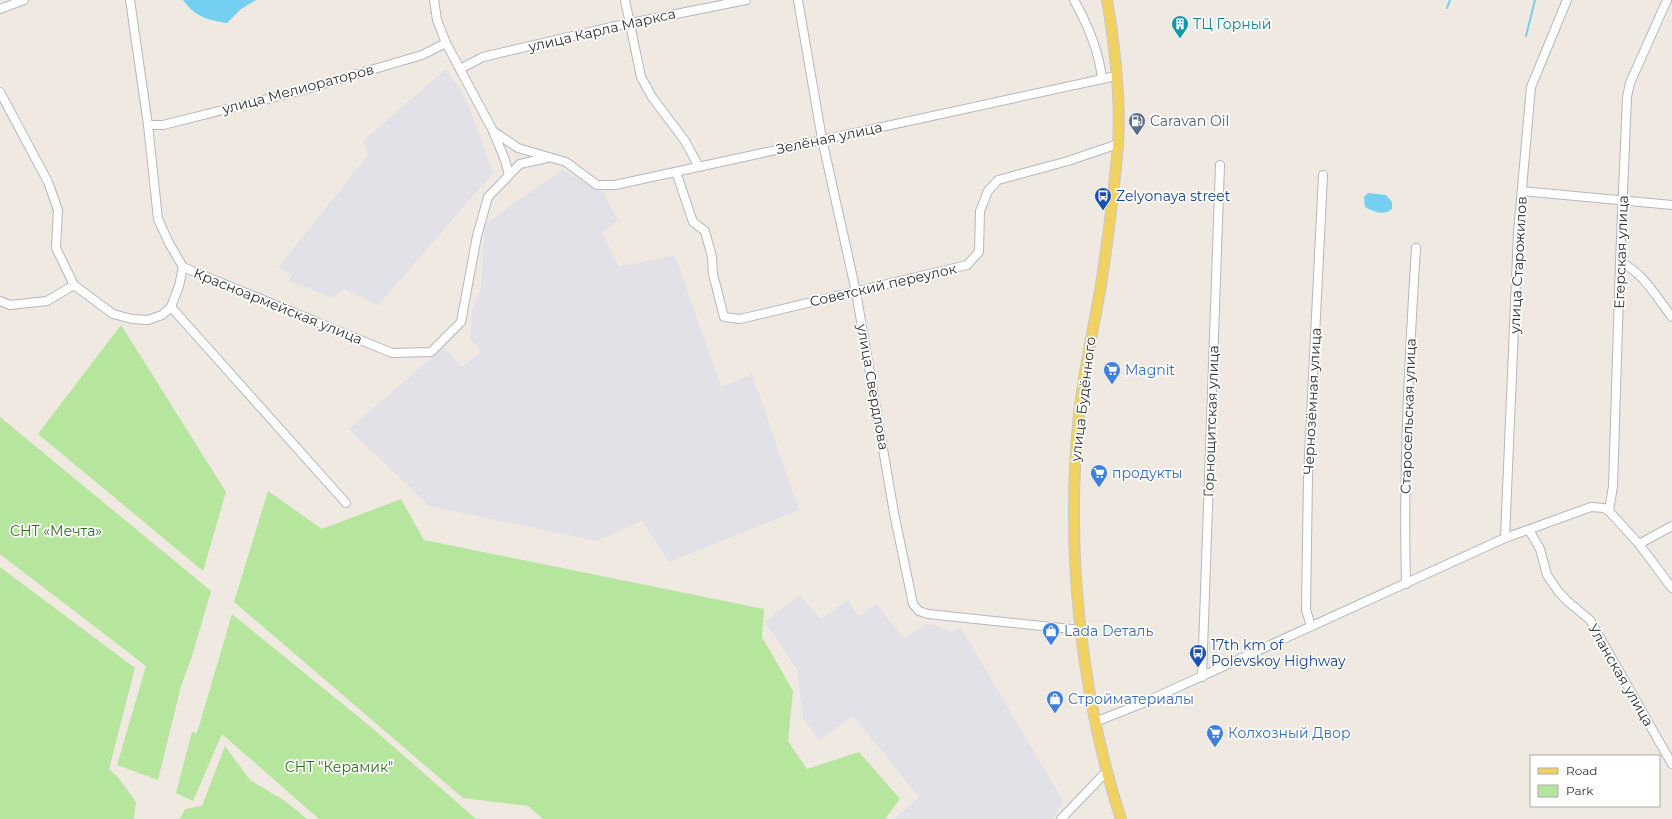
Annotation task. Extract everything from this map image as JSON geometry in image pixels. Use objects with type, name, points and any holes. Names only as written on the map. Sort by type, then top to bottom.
[{"type":"main road","name":"улица Будённого","points":[[1107,0],[1116,76],[1118,144],[1103,272],[1083,376],[1074,466],[1076,581],[1081,630],[1095,722],[1121,819]]},
{"type":"street","points":[[0,10],[24,0]]},
{"type":"street","name":"Красноармейская улица","points":[[130,0],[148,124],[158,219],[182,267],[392,353],[431,352],[461,322],[477,236],[488,197],[509,175]]},
{"type":"street","points":[[434,0],[437,20],[446,43],[493,131],[505,160],[509,175]]},
{"type":"street","points":[[625,0],[641,77],[652,97],[685,140],[699,167]]},
{"type":"street","name":"улица Карла Маркса","points":[[460,69],[483,58],[630,23],[746,0]]},
{"type":"street","name":"улица Свердлова","points":[[798,0],[822,139],[856,292],[894,513],[915,608],[928,614],[1081,630]]},
{"type":"street","points":[[1074,0],[1089,28],[1101,63],[1102,79]]},
{"type":"street","name":"улица Старожилов","points":[[1505,538],[1518,233],[1531,87],[1567,0]]},
{"type":"street","name":"Егерская улица","points":[[1609,511],[1613,486],[1627,97],[1630,83],[1667,0]]},
{"type":"street","name":"улица Мелиораторов","points":[[148,124],[163,125],[303,90],[422,55],[446,43]]},
{"type":"street","name":"Зелёная улица","points":[[493,131],[518,148],[547,158],[566,162],[597,185],[615,185],[1116,76]]},
{"type":"street","points":[[0,92],[48,182],[58,210],[56,248],[74,285],[113,314],[132,319],[148,320],[162,315],[171,307],[179,286],[182,267]]},
{"type":"street","name":"Советский переулок","points":[[676,172],[693,222],[705,230],[724,317],[740,319],[967,265],[979,252],[980,211],[988,191],[998,180],[1068,161],[1118,144]]},
{"type":"street","points":[[509,175],[520,164],[547,158]]},
{"type":"street","name":"Горнощитская улица","points":[[1202,677],[1220,165]]},
{"type":"street","name":"Чернозёмная улица","points":[[1311,626],[1306,610],[1308,477],[1323,175]]},
{"type":"street","points":[[1522,191],[1672,205]]},
{"type":"street","name":"Старосельская улица","points":[[1406,584],[1405,540],[1407,404],[1416,248]]},
{"type":"street","points":[[1620,262],[1630,266],[1672,317]]},
{"type":"street","points":[[0,301],[10,305],[47,301],[74,285]]},
{"type":"street","points":[[171,307],[346,503]]},
{"type":"street","points":[[1095,722],[1137,706],[1202,677],[1505,538],[1591,507],[1604,508],[1609,511],[1639,544],[1672,588]]},
{"type":"street","points":[[1639,544],[1672,526]]},
{"type":"street","name":"Уланская улица","points":[[1529,530],[1540,549],[1547,574],[1562,596],[1590,620],[1672,764]]},
{"type":"street","points":[[1061,819],[1107,771]]},
{"type":"shaded area","points":[[446,69],[467,101],[493,173],[378,305],[344,289],[334,298],[289,281],[292,274],[278,268],[368,155],[363,141]]},
{"type":"shaded area","points":[[562,170],[603,192],[618,220],[602,233],[619,267],[675,255],[721,387],[752,374],[799,510],[669,562],[642,521],[597,541],[429,506],[349,429],[444,347],[462,367],[481,352],[470,339],[472,312],[481,288],[485,224]]},
{"type":"shaded area","points":[[799,595],[821,619],[848,600],[859,617],[876,603],[904,639],[926,624],[938,626],[951,632],[961,628],[1063,801],[1055,817],[1051,819],[894,819],[919,797],[853,716],[819,740],[803,718],[797,669],[765,622]]},
{"type":"green space","points":[[121,325],[226,492],[203,571],[38,434]]},
{"type":"green space","name":"СНТ «Мечта»","points":[[0,417],[211,591],[192,656],[181,686],[158,780],[117,765],[146,666],[0,554]]},
{"type":"green space","points":[[268,491],[322,529],[401,499],[424,540],[764,609],[762,637],[793,691],[788,741],[807,769],[859,752],[900,799],[885,819],[543,819],[528,806],[463,798],[234,602]]},
{"type":"green space","points":[[0,567],[135,668],[109,769],[118,777],[136,802],[134,819],[0,819]]},
{"type":"green space","name":"СНТ \"Керамик\"","points":[[232,614],[371,727],[476,819],[319,819],[222,734],[193,801],[176,793],[192,732],[197,733]]},
{"type":"green space","points":[[225,746],[250,780],[285,801],[307,819],[180,819],[185,809],[202,806]]},
{"type":"water","points":[[183,0],[256,0],[241,9],[227,23],[202,17],[192,10]]},
{"type":"water","points":[[1368,193],[1386,195],[1392,202],[1392,209],[1382,213],[1375,212],[1365,207],[1364,197]]},
{"type":"waterway","points":[[1447,8],[1450,0]]},
{"type":"waterway","points":[[1526,36],[1535,0]]},
{"type":"place","name":"ТЦ Горный","points":[[1180,39]]},
{"type":"place","name":"Caravan Oil","points":[[1137,136]]},
{"type":"place","name":"Zelyonaya street","points":[[1103,211]]},
{"type":"place","name":"Magnit","points":[[1112,385]]},
{"type":"place","name":"продукты","points":[[1099,488]]},
{"type":"place","name":"Lada Dеталь","points":[[1051,646]]},
{"type":"place","name":"17th km of Polevskoy Highway","points":[[1198,668]]},
{"type":"place","name":"Стройматериалы","points":[[1055,714]]},
{"type":"place","name":"Колхозный Двор","points":[[1215,748]]}]
